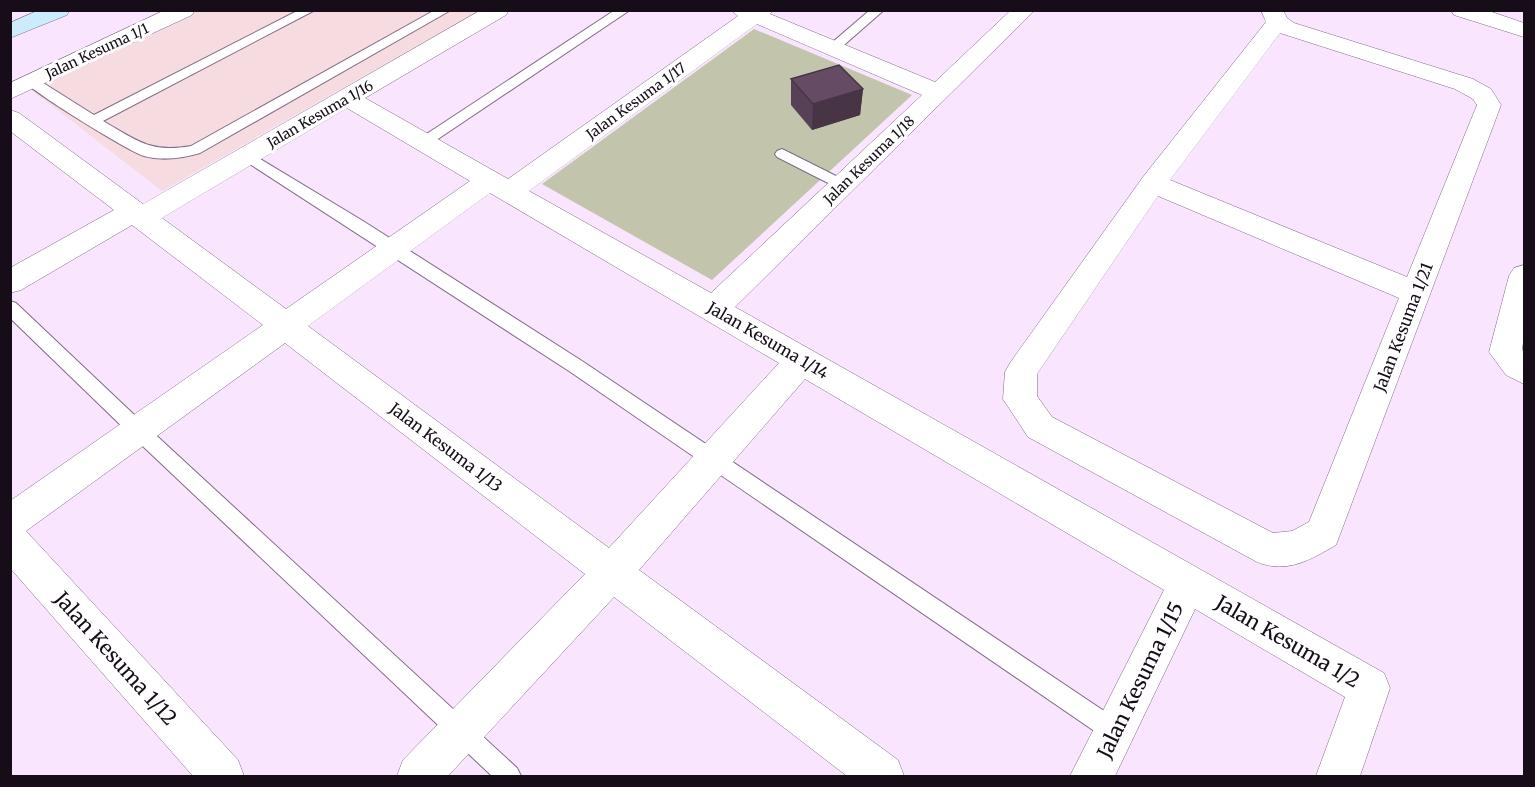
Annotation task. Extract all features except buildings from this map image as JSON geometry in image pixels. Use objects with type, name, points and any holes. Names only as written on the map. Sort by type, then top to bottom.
[{"type":"street","points":[[10,31],[59,10]]},
{"type":"street","name":"Jalan Kesuma 1/1","points":[[10,92],[184,10]]},
{"type":"street","name":"Jalan Kesuma 1/16","points":[[10,282],[247,156],[498,10]]},
{"type":"street","name":"Jalan Kesuma 1/18","points":[[714,309],[1024,10]]},
{"type":"street","points":[[1462,10],[1524,30]]},
{"type":"street","points":[[753,12],[832,49],[939,93]]},
{"type":"street","name":"Jalan Kesuma 1/17","points":[[10,522],[396,248],[500,186],[753,12]]},
{"type":"street","points":[[1275,16],[1153,183],[1416,293]]},
{"type":"street","name":"Jalan Kesuma 1/21","points":[[1153,183],[1021,372],[1020,399],[1040,427],[1050,433],[1270,550],[1297,548],[1323,533],[1489,105],[1482,94],[1464,84],[1286,28],[1275,16]]},
{"type":"street","name":"Jalan Kesuma 1/14","points":[[347,98],[1188,583]]},
{"type":"street","name":"Jalan Kesuma 1/13","points":[[10,118],[882,777]]},
{"type":"street","points":[[1524,276],[1505,352],[1524,371]]},
{"type":"street","points":[[419,777],[612,572],[802,360]]},
{"type":"street","name":"Jalan Kesuma 1/12","points":[[10,540],[222,777]]},
{"type":"street","name":"Jalan Kesuma 1/15","points":[[1092,777],[1188,583]]},
{"type":"street","name":"Jalan Kesuma 1/2","points":[[1188,583],[1369,688],[1338,777]]},
{"type":"lane","points":[[93,121],[309,10]]},
{"type":"lane","points":[[32,82],[147,152],[172,154],[195,150],[445,10]]},
{"type":"lane","points":[[424,142],[624,10]]},
{"type":"lane","points":[[832,49],[878,10]]},
{"type":"lane","points":[[782,154],[843,185]]},
{"type":"lane","points":[[247,156],[396,248],[716,458],[1114,731]]},
{"type":"lane","points":[[10,307],[508,777]]},
{"type":"shaded area","points":[[172,11],[478,11],[162,191],[20,81]]},
{"type":"green space","points":[[754,29],[912,95],[712,280],[542,184]]}]
